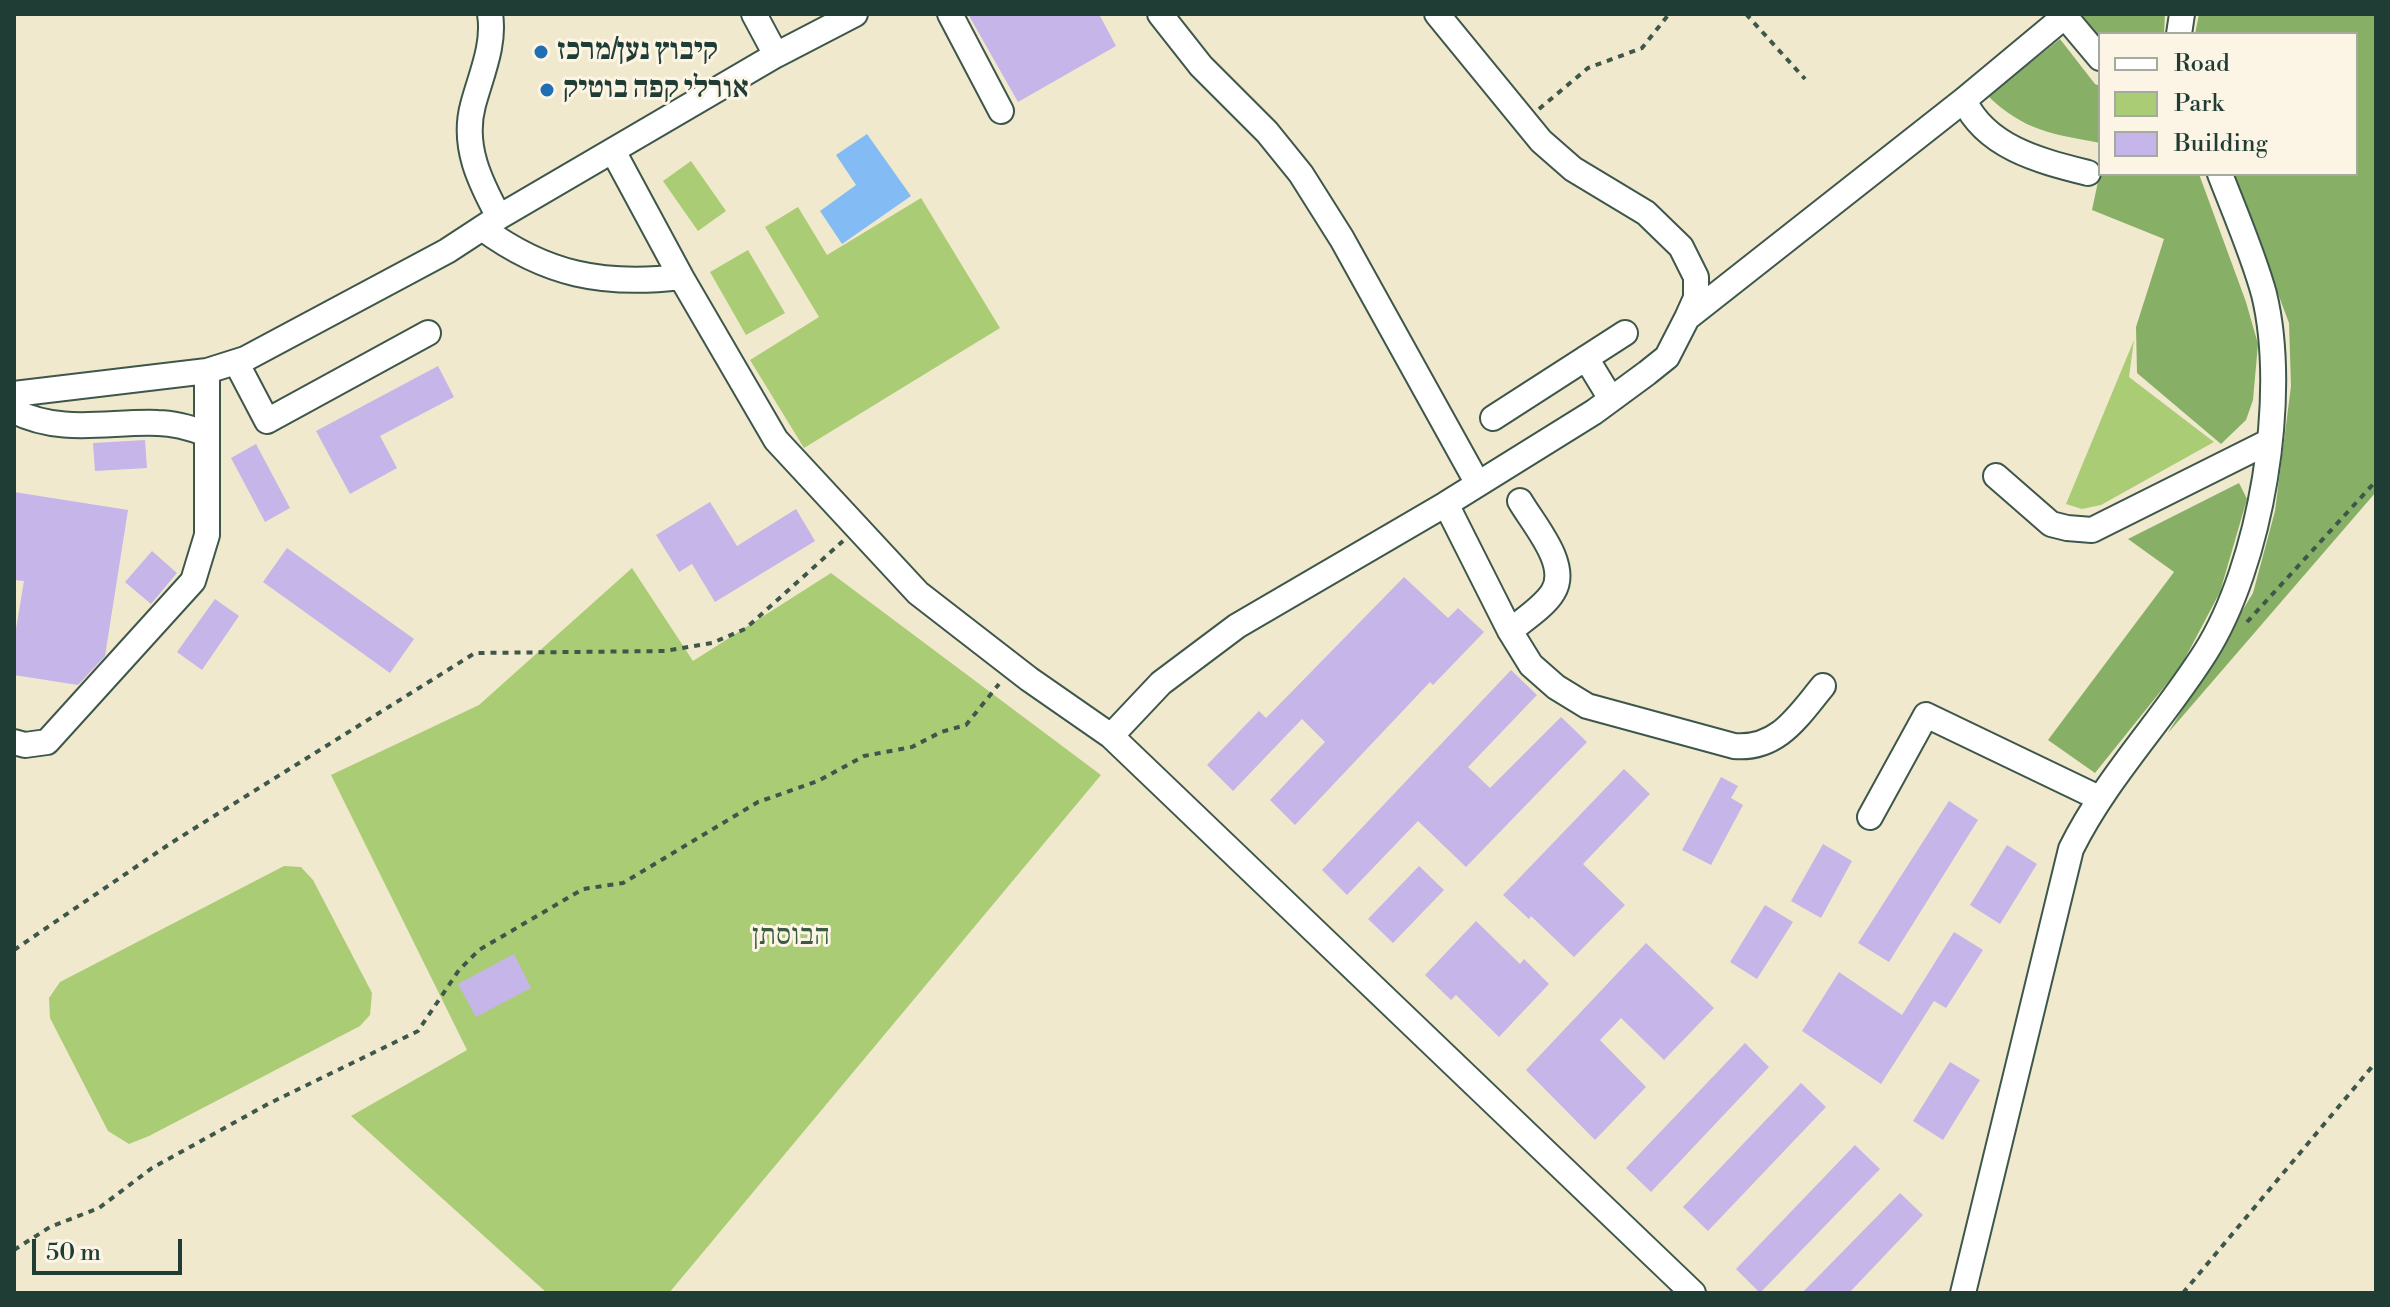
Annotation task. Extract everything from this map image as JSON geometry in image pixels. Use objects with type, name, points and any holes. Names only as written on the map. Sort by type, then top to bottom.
[{"type":"street","points":[[490,14],[493,33],[471,109],[470,153],[481,182],[490,223],[509,248],[544,265],[584,277],[651,280],[681,277]]},
{"type":"street","points":[[754,14],[776,55]]},
{"type":"street","points":[[15,408],[207,371],[236,362],[282,341],[447,251],[776,55],[855,14]]},
{"type":"street","points":[[950,14],[1001,111]]},
{"type":"street","points":[[1160,14],[1201,66],[1267,132],[1301,174],[1342,239],[1478,484]]},
{"type":"street","points":[[1111,736],[1161,683],[1237,626],[1446,504],[1611,399],[1667,357],[1687,318],[1696,298],[1696,277],[1681,247],[1646,213],[1573,169],[1541,141],[1437,14]]},
{"type":"street","points":[[1687,318],[1964,100],[2064,15],[2098,56]]},
{"type":"street","points":[[1964,100],[1971,115],[1990,133],[2029,158],[2088,173]]},
{"type":"street","points":[[613,151],[681,277],[776,440],[856,529],[918,593],[1111,736],[1693,1293]]},
{"type":"street","points":[[1963,1293],[2071,849],[2099,798],[2206,652],[2230,605],[2249,551],[2268,442],[2273,346],[2263,293],[2221,176]]},
{"type":"street","points":[[236,362],[267,421],[428,333]]},
{"type":"street","points":[[1493,418],[1625,333]]},
{"type":"street","points":[[1586,358],[1611,399]]},
{"type":"street","points":[[14,742],[25,745],[47,742],[193,581],[207,535],[207,371]]},
{"type":"street","points":[[15,408],[51,422],[87,427],[157,423],[185,426],[207,434]]},
{"type":"street","points":[[1996,476],[2051,524],[2092,530],[2268,442]]},
{"type":"street","points":[[1510,631],[1552,595],[1560,578],[1558,564],[1520,501]]},
{"type":"street","points":[[1446,504],[1510,631],[1531,665],[1556,687],[1587,706],[1734,746],[1753,747],[1775,738],[1792,724],[1823,686]]},
{"type":"street","points":[[1870,817],[1926,715],[2099,798]]},
{"type":"path","points":[[1525,121],[1588,68],[1642,48],[1669,14]]},
{"type":"path","points":[[1746,14],[1805,79]]},
{"type":"path","points":[[2247,621],[2376,481]]},
{"type":"path","points":[[14,950],[171,843],[475,653],[665,651],[712,643],[745,629],[856,529]]},
{"type":"path","points":[[14,1250],[50,1227],[99,1208],[152,1168],[268,1104],[418,1031],[459,970],[479,950],[583,889],[623,883],[758,802],[818,781],[864,756],[912,747],[941,732],[966,725],[1014,667]]},
{"type":"path","points":[[2183,1293],[2376,1062]]},
{"type":"green space","points":[[2080,14],[2165,14],[2164,32],[2098,32],[2098,36]]},
{"type":"green space","points":[[2199,14],[2376,14],[2376,492],[2168,733],[2253,593],[2275,511],[2291,386],[2289,323],[2234,176],[2358,176],[2358,32],[2195,32]]},
{"type":"green space","points":[[2060,39],[2098,85],[2098,143],[2027,124],[1988,96]]},
{"type":"green space","points":[[691,161],[726,211],[698,231],[663,181]]},
{"type":"green space","points":[[2099,176],[2200,176],[2246,302],[2258,344],[2253,400],[2246,420],[2221,444],[2137,373],[2136,327],[2164,239],[2092,210]]},
{"type":"green space","points":[[921,198],[1000,328],[804,448],[750,360],[819,317],[765,227],[798,207],[827,255]]},
{"type":"green space","points":[[748,250],[785,313],[746,335],[710,272]]},
{"type":"green space","points":[[2134,340],[2129,377],[2214,442],[2101,505],[2082,509],[2066,504]]},
{"type":"green space","points":[[2239,483],[2247,499],[2220,592],[2181,666],[2095,773],[2048,740],[2174,572],[2128,539]]},
{"type":"green space","name":"הבוסתן","points":[[632,568],[693,661],[831,573],[1101,775],[669,1293],[547,1293],[351,1116],[467,1050],[331,775],[479,705]]},
{"type":"green space","points":[[284,866],[301,867],[313,880],[372,993],[370,1015],[360,1026],[129,1144],[108,1131],[50,1018],[49,998],[60,982]]},
{"type":"water","points":[[867,134],[911,196],[842,244],[820,211],[856,185],[836,155]]},
{"type":"building","points":[[968,14],[1099,14],[1116,46],[1018,102]]},
{"type":"building","points":[[438,366],[454,397],[380,436],[397,468],[350,494],[316,431]]},
{"type":"building","points":[[145,440],[147,468],[95,471],[93,443]]},
{"type":"building","points":[[256,444],[290,508],[265,522],[231,458]]},
{"type":"building","points":[[14,492],[128,510],[105,656],[78,685],[14,675],[14,641],[24,581],[14,580]]},
{"type":"building","points":[[710,502],[737,546],[796,509],[815,541],[715,602],[692,564],[679,572],[656,535]]},
{"type":"building","points":[[287,548],[414,639],[390,673],[263,582]]},
{"type":"building","points":[[152,551],[177,573],[151,604],[125,582]]},
{"type":"building","points":[[1404,577],[1448,618],[1458,608],[1484,632],[1433,685],[1430,682],[1295,825],[1270,800],[1325,742],[1302,719],[1233,791],[1207,765],[1259,711],[1266,718]]},
{"type":"building","points":[[215,599],[239,616],[202,670],[177,652]]},
{"type":"building","points":[[1511,670],[1537,695],[1468,767],[1490,788],[1561,717],[1587,742],[1466,867],[1418,821],[1347,895],[1322,870]]},
{"type":"building","points":[[1624,769],[1650,794],[1583,864],[1625,905],[1574,957],[1531,916],[1529,919],[1503,895]]},
{"type":"building","points":[[1721,777],[1738,786],[1731,798],[1743,805],[1711,865],[1682,850]]},
{"type":"building","points":[[1949,801],[1978,820],[1889,962],[1858,943]]},
{"type":"building","points":[[1823,844],[1852,861],[1821,918],[1791,901]]},
{"type":"building","points":[[2007,845],[2037,864],[2000,924],[1970,905]]},
{"type":"building","points":[[1419,866],[1444,890],[1393,943],[1368,919]]},
{"type":"building","points":[[1765,905],[1793,922],[1757,979],[1730,962]]},
{"type":"building","points":[[1476,921],[1520,964],[1524,959],[1549,984],[1499,1037],[1456,995],[1451,1000],[1425,975]]},
{"type":"building","points":[[1954,932],[1983,950],[1946,1008],[1934,1001],[1881,1084],[1802,1031],[1839,972],[1902,1015]]},
{"type":"building","points":[[1646,943],[1714,1008],[1664,1060],[1621,1018],[1600,1040],[1646,1087],[1595,1140],[1526,1070]]},
{"type":"building","points":[[514,954],[531,988],[476,1017],[458,984]]},
{"type":"building","points":[[1745,1043],[1769,1067],[1651,1192],[1626,1168]]},
{"type":"building","points":[[1950,1062],[1980,1080],[1943,1140],[1913,1121]]},
{"type":"building","points":[[1801,1083],[1826,1107],[1708,1231],[1683,1207]]},
{"type":"building","points":[[1855,1145],[1880,1169],[1760,1293],[1736,1269]]},
{"type":"building","points":[[1900,1193],[1923,1215],[1849,1293],[1802,1293]]},
{"type":"place","name":"קיבוץ נען/מרכז","points":[[541,52]]},
{"type":"place","name":"אורלי קפה בוטיק","points":[[547,90]]}]
